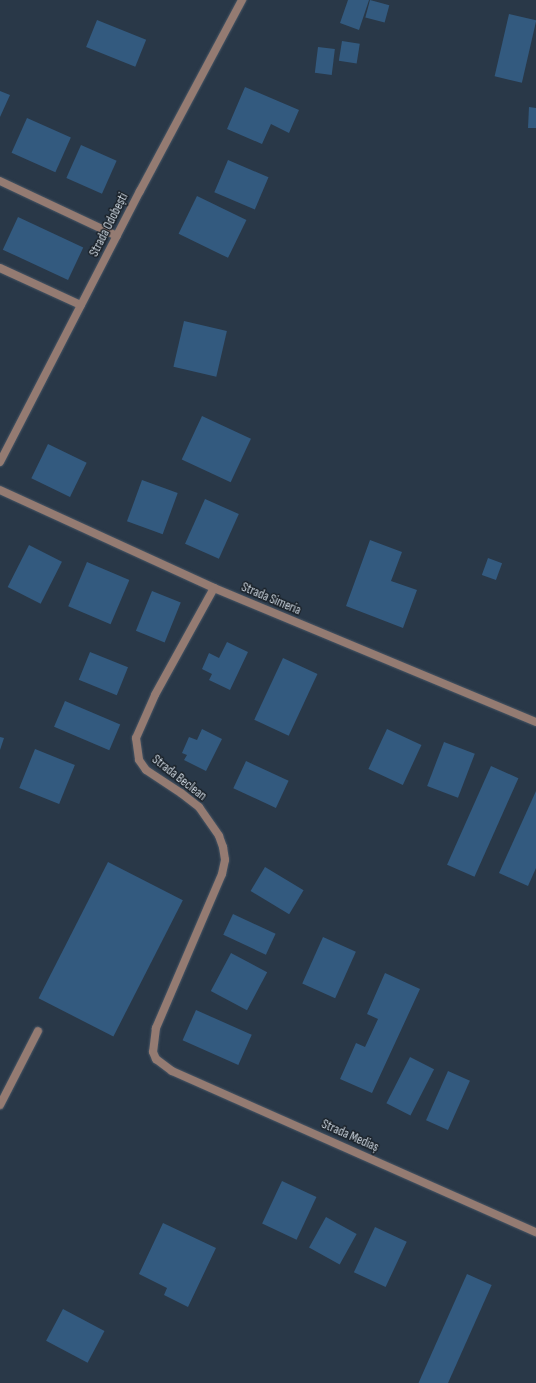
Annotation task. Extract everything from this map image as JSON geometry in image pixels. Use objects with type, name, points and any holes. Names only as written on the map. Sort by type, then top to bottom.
[{"type":"street","name":"Strada Odobești","points":[[0,462],[117,236],[242,0]]},
{"type":"street","points":[[0,181],[117,236]]},
{"type":"street","points":[[0,268],[81,305]]},
{"type":"street","name":"Strada Simeria","points":[[0,490],[214,588],[536,722]]},
{"type":"street","name":"Strada Beclean","points":[[156,1059],[152,1052],[156,1028],[222,874],[225,860],[223,847],[219,836],[199,807],[146,770],[139,760],[136,738],[155,695],[214,588]]},
{"type":"street","points":[[0,1105],[38,1031]]},
{"type":"street","name":"Strada Mediaș","points":[[156,1059],[172,1071],[536,1232]]},
{"type":"building","points":[[348,0],[369,0],[359,30],[340,23]]},
{"type":"building","points":[[370,0],[389,5],[385,23],[365,17]]},
{"type":"building","points":[[509,14],[536,20],[522,83],[495,76]]},
{"type":"building","points":[[97,20],[146,40],[135,67],[86,47]]},
{"type":"building","points":[[342,41],[360,44],[357,64],[339,61]]},
{"type":"building","points":[[318,47],[335,49],[332,75],[315,73]]},
{"type":"building","points":[[245,87],[299,110],[289,133],[271,124],[262,144],[227,129]]},
{"type":"building","points":[[0,91],[10,95],[0,117]]},
{"type":"building","points":[[529,107],[536,108],[536,128],[528,128]]},
{"type":"building","points":[[27,118],[71,138],[55,172],[12,153]]},
{"type":"building","points":[[81,145],[117,161],[102,194],[66,178]]},
{"type":"building","points":[[228,160],[269,177],[255,209],[214,192]]},
{"type":"building","points":[[197,196],[246,220],[228,258],[179,234]]},
{"type":"building","points":[[18,217],[83,247],[68,280],[3,250]]},
{"type":"building","points":[[184,321],[227,331],[216,377],[173,367]]},
{"type":"building","points":[[202,416],[251,439],[231,482],[182,460]]},
{"type":"building","points":[[48,444],[87,463],[70,497],[31,478]]},
{"type":"building","points":[[142,480],[178,493],[163,534],[127,521]]},
{"type":"building","points":[[205,499],[239,514],[219,559],[185,544]]},
{"type":"building","points":[[370,540],[402,552],[391,581],[417,590],[403,628],[346,606]]},
{"type":"building","points":[[29,545],[62,562],[41,604],[8,587]]},
{"type":"building","points":[[488,558],[502,563],[496,580],[482,575]]},
{"type":"building","points":[[87,562],[129,580],[111,624],[68,606]]},
{"type":"building","points":[[152,591],[181,603],[165,642],[136,631]]},
{"type":"building","points":[[227,642],[248,652],[230,690],[209,680],[212,674],[202,669],[209,653],[219,658]]},
{"type":"building","points":[[90,652],[128,667],[117,695],[79,680]]},
{"type":"building","points":[[283,658],[317,674],[289,736],[254,720]]},
{"type":"building","points":[[65,701],[120,724],[109,750],[54,727]]},
{"type":"building","points":[[202,729],[222,739],[206,771],[184,760],[187,755],[182,753],[189,737],[197,740]]},
{"type":"building","points":[[387,729],[421,745],[403,785],[368,769]]},
{"type":"building","points":[[0,737],[4,738],[0,750]]},
{"type":"building","points":[[444,742],[475,754],[458,798],[427,786]]},
{"type":"building","points":[[35,749],[75,765],[59,804],[19,788]]},
{"type":"building","points":[[246,761],[289,781],[276,808],[233,788]]},
{"type":"building","points":[[491,766],[518,778],[474,877],[447,865]]},
{"type":"building","points":[[536,791],[536,868],[528,886],[499,873]]},
{"type":"building","points":[[108,862],[183,900],[113,1036],[39,998]]},
{"type":"building","points":[[265,867],[304,890],[289,914],[251,891]]},
{"type":"building","points":[[233,914],[276,934],[266,955],[223,935]]},
{"type":"building","points":[[323,937],[356,952],[335,998],[302,984]]},
{"type":"building","points":[[231,953],[267,972],[247,1010],[211,991]]},
{"type":"building","points":[[385,973],[420,989],[372,1093],[340,1079],[356,1043],[365,1047],[378,1019],[367,1014]]},
{"type":"building","points":[[196,1010],[252,1035],[238,1065],[183,1040]]},
{"type":"building","points":[[410,1057],[434,1069],[410,1116],[386,1103]]},
{"type":"building","points":[[448,1071],[470,1081],[448,1130],[426,1120]]},
{"type":"building","points":[[282,1181],[316,1197],[297,1240],[262,1224]]},
{"type":"building","points":[[326,1217],[357,1234],[340,1265],[309,1248]]},
{"type":"building","points":[[163,1223],[216,1248],[188,1307],[164,1295],[167,1288],[139,1274]]},
{"type":"building","points":[[375,1227],[407,1242],[386,1287],[354,1272]]},
{"type":"building","points":[[467,1274],[492,1285],[448,1383],[418,1383]]},
{"type":"building","points":[[63,1309],[104,1331],[88,1363],[46,1341]]}]
